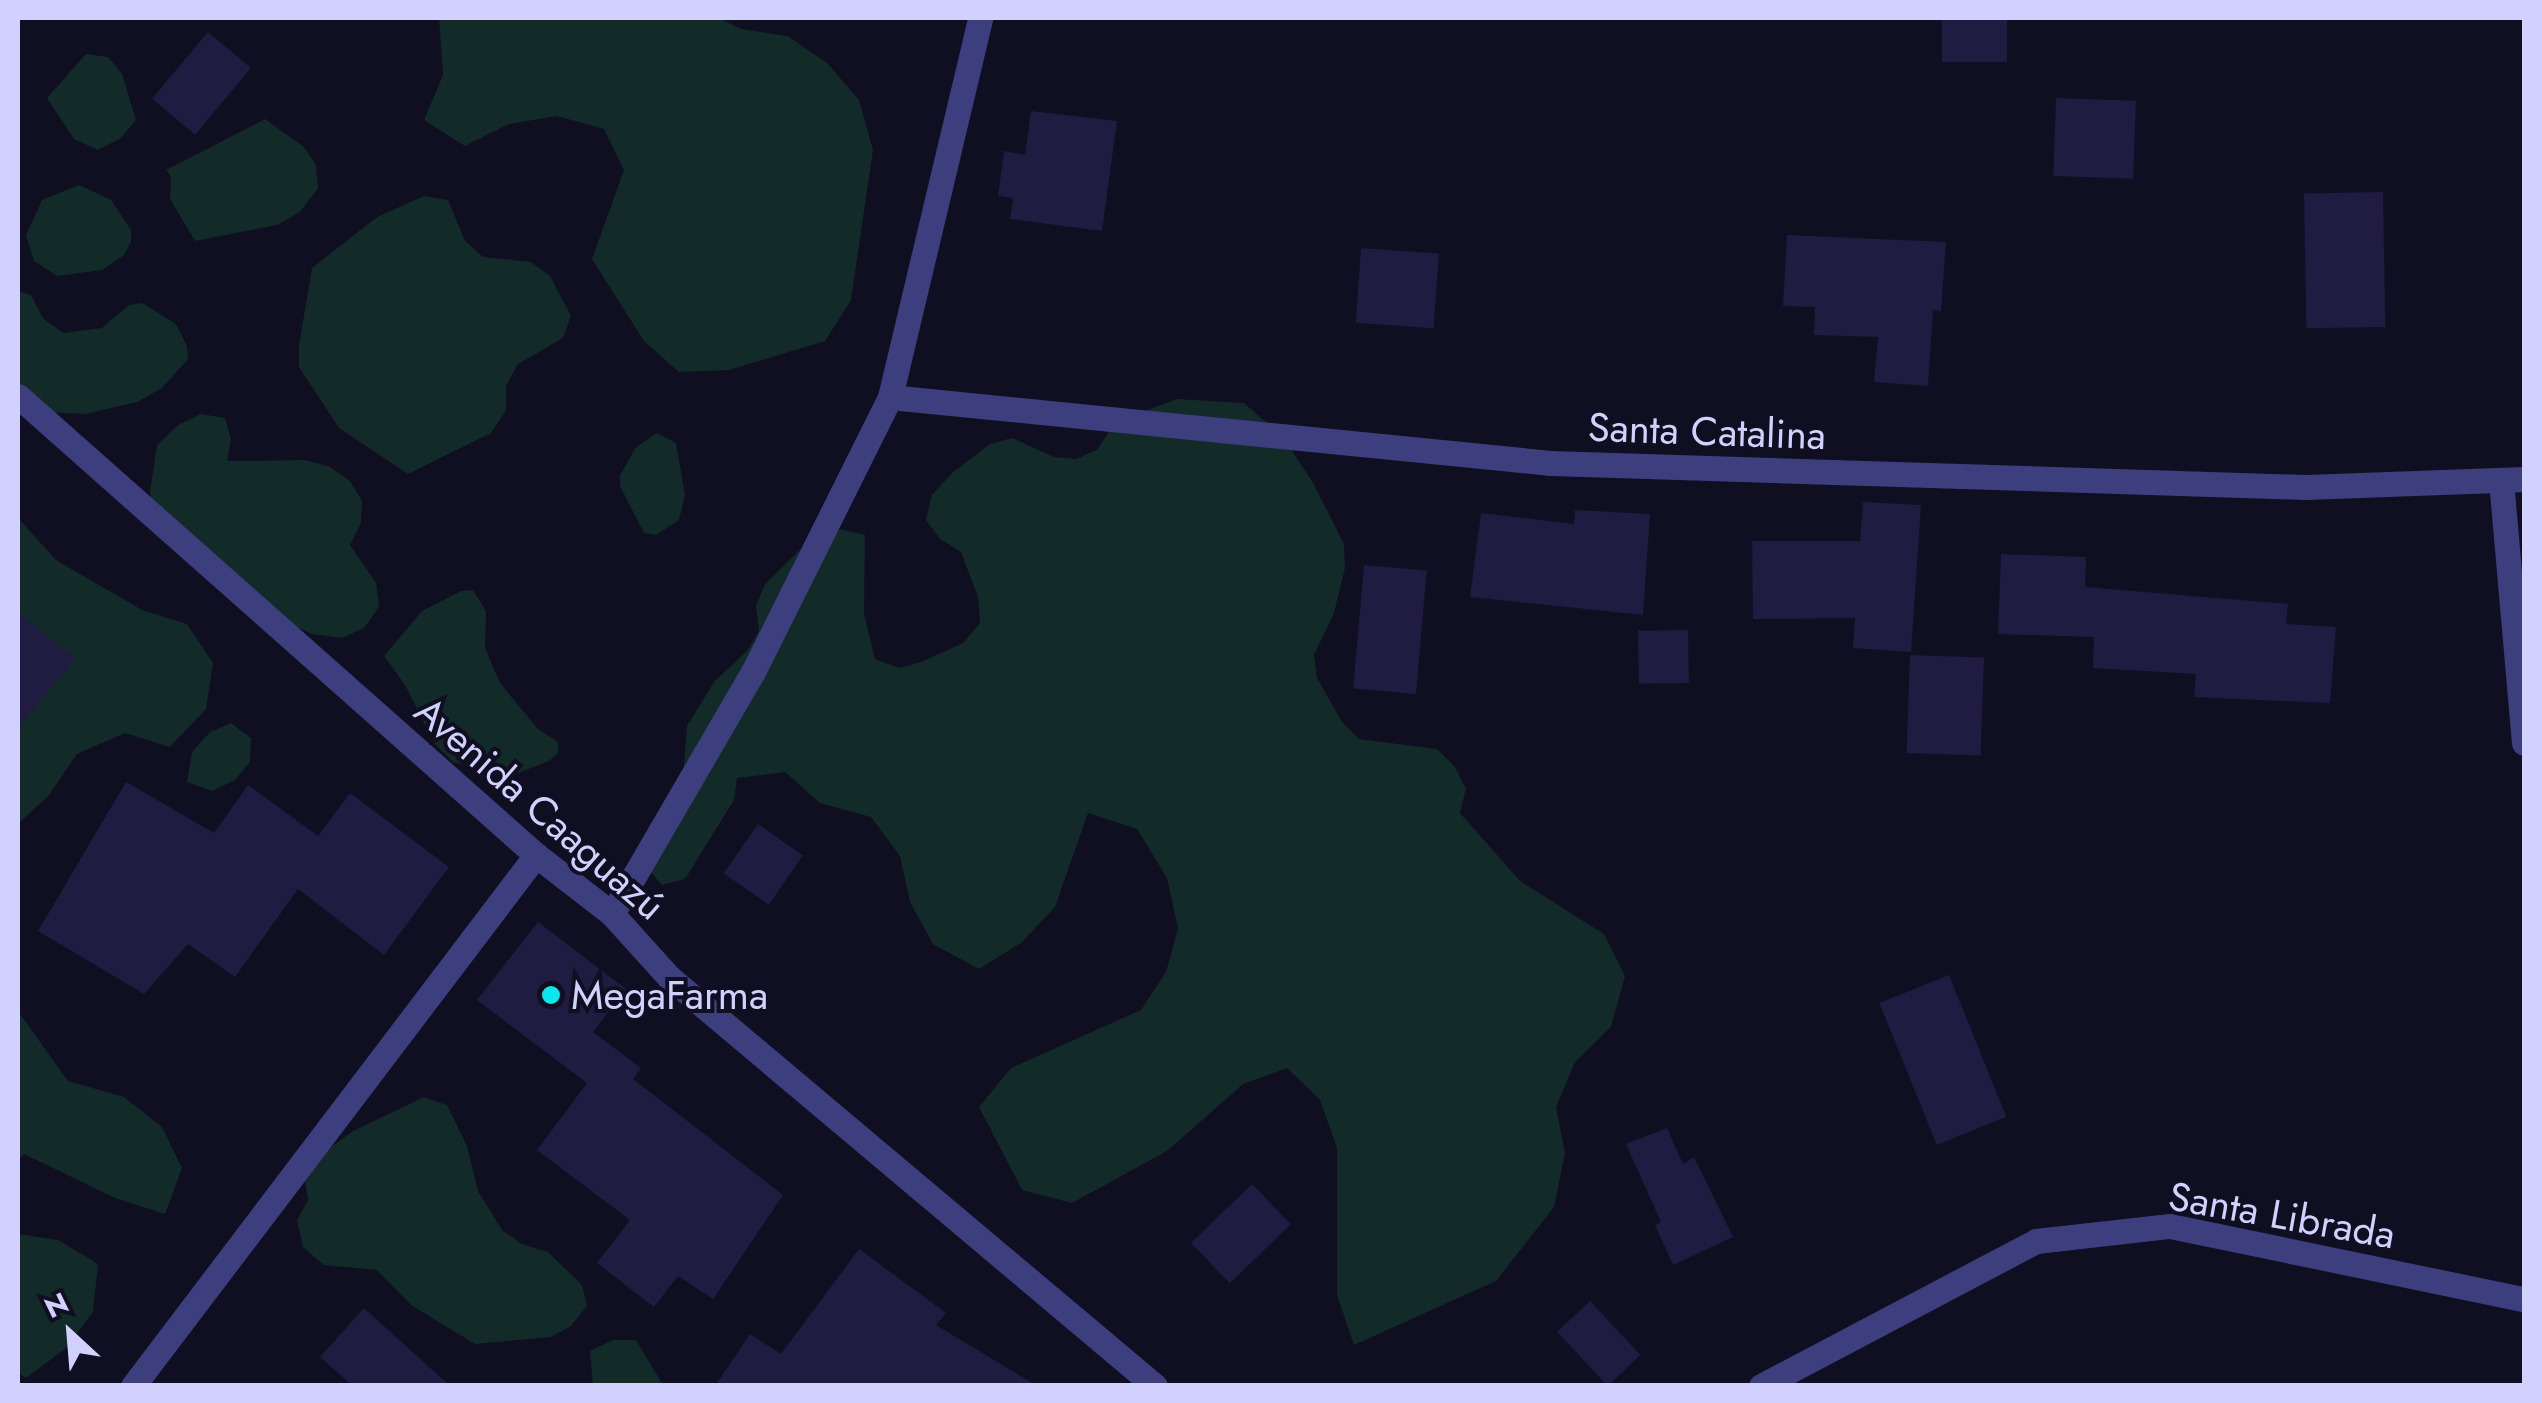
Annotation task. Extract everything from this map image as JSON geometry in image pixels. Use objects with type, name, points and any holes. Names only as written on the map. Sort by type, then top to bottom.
[{"type":"street","points":[[612,914],[753,672],[890,398],[980,18]]},
{"type":"street","name":"Avenida Caaguazú","points":[[18,396],[536,856],[612,914],[668,977],[1155,1386]]},
{"type":"street","name":"Santa Catalina","points":[[890,398],[1551,463],[2306,487],[2513,480]]},
{"type":"street","points":[[2513,480],[2524,743]]},
{"type":"street","points":[[133,1386],[536,856]]},
{"type":"street","name":"Santa Librada","points":[[1761,1386],[2036,1241],[2170,1226],[2524,1298]]},
{"type":"green space","points":[[439,18],[719,18],[741,29],[788,36],[827,63],[859,100],[873,150],[851,300],[825,341],[729,370],[679,372],[644,341],[592,259],[624,170],[604,129],[557,116],[509,124],[465,146],[424,120],[443,75]]},
{"type":"green space","points":[[86,54],[108,57],[122,74],[136,120],[121,138],[98,150],[74,139],[47,98]]},
{"type":"green space","points":[[265,119],[304,147],[316,165],[318,188],[300,212],[277,225],[195,241],[170,199],[171,176],[166,170]]},
{"type":"green space","points":[[79,185],[111,200],[131,230],[131,242],[124,255],[102,270],[57,276],[34,261],[26,235],[42,200]]},
{"type":"green space","points":[[424,196],[448,200],[465,241],[483,257],[531,262],[550,276],[571,316],[563,338],[518,364],[506,386],[506,410],[491,433],[408,474],[339,428],[299,367],[299,345],[312,268],[377,217]]},
{"type":"green space","points":[[18,291],[31,295],[43,318],[63,333],[102,328],[129,305],[142,303],[176,324],[187,346],[188,359],[162,388],[137,402],[85,414],[44,412],[18,393]]},
{"type":"green space","points":[[1177,399],[1244,403],[1282,436],[1312,481],[1344,544],[1345,568],[1334,613],[1314,655],[1317,678],[1342,722],[1359,739],[1437,749],[1455,767],[1466,789],[1460,813],[1520,881],[1604,934],[1625,976],[1611,1027],[1575,1062],[1556,1107],[1565,1153],[1554,1207],[1496,1281],[1354,1345],[1337,1295],[1337,1148],[1320,1100],[1287,1068],[1243,1084],[1167,1151],[1072,1203],[1022,1190],[979,1107],[1011,1068],[1141,1010],[1166,972],[1178,928],[1167,878],[1137,829],[1088,813],[1055,907],[1021,943],[979,969],[933,944],[910,902],[900,856],[871,817],[820,803],[785,772],[737,778],[734,800],[685,879],[662,885],[646,867],[681,803],[687,726],[714,682],[747,651],[759,631],[756,606],[765,584],[799,551],[840,529],[865,535],[864,614],[875,659],[899,668],[921,662],[963,643],[980,623],[978,597],[961,552],[940,539],[926,520],[932,495],[952,473],[990,444],[1012,438],[1054,457],[1076,459],[1097,450],[1110,430],[1129,417]]},
{"type":"green space","points":[[201,414],[225,418],[231,439],[227,461],[305,460],[330,467],[350,481],[362,501],[361,523],[350,545],[376,583],[379,607],[364,628],[342,638],[312,634],[267,613],[156,519],[150,492],[157,445],[178,425]]},
{"type":"green space","points":[[657,433],[676,443],[685,495],[679,520],[656,535],[644,533],[620,486],[620,475],[636,447]]},
{"type":"green space","points":[[18,518],[56,560],[142,610],[187,624],[213,663],[206,709],[170,747],[125,733],[77,754],[49,795],[18,824]]},
{"type":"green space","points":[[473,590],[486,611],[485,648],[500,683],[538,729],[558,742],[558,753],[549,761],[508,777],[453,762],[435,744],[405,685],[384,656],[422,611],[461,591]]},
{"type":"green space","points":[[231,723],[251,738],[250,762],[235,780],[212,791],[187,782],[192,752],[210,732]]},
{"type":"green space","points":[[18,1011],[68,1081],[124,1097],[162,1127],[182,1168],[165,1214],[115,1198],[24,1154],[18,1160]]},
{"type":"green space","points":[[424,1097],[447,1105],[467,1146],[478,1191],[502,1230],[522,1244],[548,1252],[582,1285],[587,1306],[571,1326],[551,1337],[475,1344],[411,1305],[377,1270],[324,1265],[303,1247],[297,1220],[308,1200],[305,1180],[316,1158],[353,1131]]},
{"type":"green space","points":[[18,1234],[58,1240],[98,1264],[93,1312],[65,1349],[26,1378],[18,1373]]},
{"type":"green space","points":[[613,1340],[636,1340],[663,1385],[593,1385],[590,1351]]},
{"type":"building","points":[[1942,18],[2007,18],[2007,62],[1942,62]]},
{"type":"building","points":[[208,32],[251,68],[195,135],[152,99]]},
{"type":"building","points":[[2056,98],[2136,101],[2133,179],[2053,176]]},
{"type":"building","points":[[1031,111],[1117,121],[1102,231],[1010,219],[1013,198],[998,196],[1004,151],[1025,155]]},
{"type":"building","points":[[2383,192],[2385,327],[2306,328],[2304,193]]},
{"type":"building","points":[[1787,235],[1946,242],[1941,311],[1933,310],[1928,386],[1874,382],[1878,337],[1814,335],[1815,307],[1783,306]]},
{"type":"building","points":[[1361,248],[1439,253],[1434,328],[1356,323]]},
{"type":"building","points":[[1863,502],[1921,505],[1911,652],[1853,648],[1855,618],[1753,619],[1752,541],[1860,541]]},
{"type":"building","points":[[1575,510],[1650,514],[1643,615],[1470,597],[1481,513],[1574,524]]},
{"type":"building","points":[[2001,554],[2086,557],[2085,587],[2288,604],[2286,624],[2336,627],[2330,703],[2194,697],[2196,674],[2093,668],[2094,637],[1998,634]]},
{"type":"building","points":[[1364,565],[1427,570],[1416,694],[1353,689]]},
{"type":"building","points":[[18,612],[75,659],[18,728]]},
{"type":"building","points":[[1688,630],[1689,683],[1639,684],[1638,631]]},
{"type":"building","points":[[1910,655],[1984,658],[1981,756],[1907,753]]},
{"type":"building","points":[[126,782],[214,833],[248,785],[318,836],[350,793],[449,867],[384,955],[298,889],[235,977],[188,944],[144,994],[38,931]]},
{"type":"building","points":[[758,824],[803,856],[769,905],[724,873]]},
{"type":"building","points":[[538,922],[626,989],[593,1032],[641,1068],[633,1079],[783,1195],[713,1299],[678,1276],[654,1307],[597,1263],[630,1220],[537,1150],[587,1083],[477,1000]]},
{"type":"building","points":[[1949,975],[2006,1117],[1937,1145],[1879,1003]]},
{"type":"building","points":[[1667,1128],[1683,1164],[1694,1157],[1733,1237],[1673,1265],[1655,1225],[1661,1222],[1626,1144]]},
{"type":"building","points":[[1252,1184],[1291,1224],[1230,1283],[1191,1243]]},
{"type":"building","points":[[859,1249],[946,1313],[936,1325],[1037,1386],[715,1386],[750,1334],[781,1354]]},
{"type":"building","points":[[1590,1301],[1640,1355],[1608,1386],[1557,1332]]},
{"type":"building","points":[[364,1308],[450,1386],[353,1386],[320,1357]]},
{"type":"place","name":"MegaFarma","points":[[551,995]]}]
